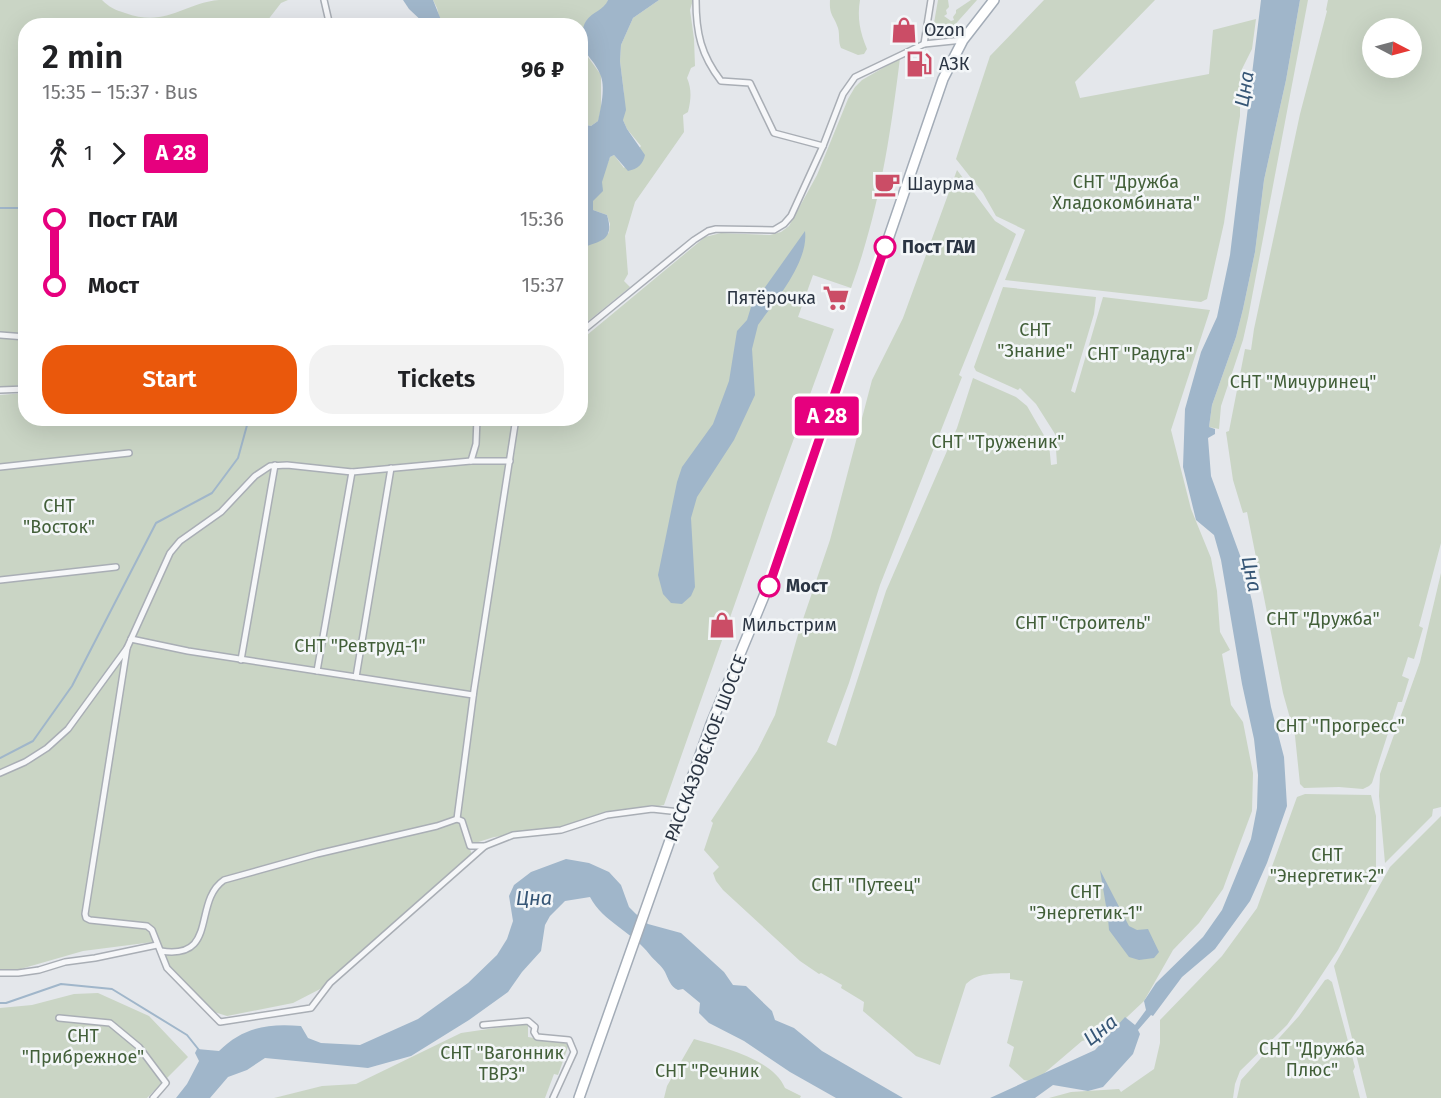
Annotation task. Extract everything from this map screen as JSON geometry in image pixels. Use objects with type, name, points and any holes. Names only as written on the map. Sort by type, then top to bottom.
[{"type":"main road","name":"РАССКАЗОВСКОЕ ШОССЕ","points":[[579,1098],[711,723],[774,572],[943,79],[963,40],[994,0]]},
{"type":"street","points":[[324,0],[328,18]]},
{"type":"street","points":[[696,0],[696,25],[701,46],[711,68],[721,81],[750,83],[774,133],[824,146]]},
{"type":"street","points":[[924,44],[931,0]]},
{"type":"street","points":[[588,326],[708,231],[723,229],[766,231],[779,228],[791,216],[824,146],[843,94],[855,76],[924,44],[963,40]]},
{"type":"street","points":[[0,335],[18,336]]},
{"type":"street","points":[[0,390],[18,389]]},
{"type":"street","points":[[471,461],[476,444],[477,426]]},
{"type":"street","points":[[457,819],[473,695],[515,426]]},
{"type":"street","points":[[0,466],[129,453]]},
{"type":"street","points":[[0,773],[32,758],[68,729],[127,648],[170,553],[180,541],[221,512],[265,468],[287,465],[352,472],[471,461],[510,461]]},
{"type":"street","points":[[241,660],[275,465]]},
{"type":"street","points":[[356,677],[391,468]]},
{"type":"street","points":[[317,671],[352,472]]},
{"type":"street","points":[[0,579],[116,567]]},
{"type":"street","points":[[131,639],[241,660],[473,695]]},
{"type":"street","points":[[127,648],[85,914],[90,920],[147,926],[152,930],[167,968],[220,1022],[311,1008],[330,983],[485,846],[513,835],[561,830],[607,815],[652,808],[680,812]]},
{"type":"street","points":[[161,951],[187,950],[193,946],[201,931],[212,893],[224,880],[297,859],[437,826],[457,819],[462,821],[470,846],[485,846]]},
{"type":"street","points":[[0,973],[39,970],[65,962],[157,945]]},
{"type":"street","points":[[59,1018],[110,1023],[139,1047],[166,1083],[153,1098]]},
{"type":"street","points":[[483,1025],[528,1021],[535,1026],[534,1032],[537,1037],[569,1040],[574,1052],[553,1098]]},
{"type":"green space","points":[[0,0],[102,0],[121,12],[152,18],[18,18],[18,386],[0,387]]},
{"type":"green space","points":[[219,0],[288,0],[281,3],[269,18],[152,18]]},
{"type":"green space","points":[[433,0],[608,0],[606,6],[588,20],[439,18]]},
{"type":"green space","points":[[659,0],[693,0],[690,10],[695,66],[691,68],[687,78],[690,99],[688,112],[683,115],[684,132],[635,202],[625,236],[628,274],[624,281],[630,287],[588,321],[588,243],[609,233],[610,224],[607,215],[593,210],[593,201],[610,157],[614,155],[624,168],[641,146],[627,129],[623,120],[621,45],[633,18]]},
{"type":"green space","points":[[830,0],[860,0],[860,25],[867,49],[864,54],[858,55],[841,48],[838,28],[830,9]]},
{"type":"green space","points":[[938,0],[948,0],[949,7],[944,16],[951,21],[954,20],[956,10],[971,0],[977,0],[951,29],[944,33],[938,31],[934,23]]},
{"type":"green space","name":"СНТ \"Дружба Хладокомбината\"","points":[[1044,0],[1155,0],[1075,82],[1080,98],[1209,74],[1213,30],[1256,19],[1252,49],[1240,73],[1240,116],[1224,223],[1207,299],[1201,302],[1005,280],[1025,230],[996,216],[983,193],[956,159],[990,56]]},
{"type":"green space","points":[[1300,0],[1308,0],[1248,318],[1221,406],[1219,429],[1209,427],[1212,405],[1236,337],[1243,309],[1255,252],[1264,180],[1286,80]]},
{"type":"green space","points":[[1328,0],[1441,0],[1441,543],[1419,626],[1423,628],[1414,659],[1408,657],[1402,676],[1409,679],[1402,702],[1398,702],[1372,783],[1363,789],[1304,788],[1300,784],[1295,736],[1283,693],[1247,512],[1243,513],[1233,480],[1226,432],[1229,431],[1245,349],[1251,350],[1300,114]]},
{"type":"green space","points":[[588,57],[601,75],[601,109],[598,121],[588,125]]},
{"type":"green space","name":"СНТ \"Ревтруд-1\"","points":[[900,58],[882,174],[869,231],[851,288],[813,275],[798,317],[834,329],[664,805],[597,818],[561,830],[494,837],[469,845],[473,859],[326,986],[293,1003],[227,1016],[214,1012],[202,1004],[187,986],[169,974],[153,942],[83,951],[17,970],[0,970],[0,581],[117,568],[119,564],[0,577],[0,468],[133,454],[132,450],[0,464],[0,395],[18,394],[18,426],[588,426],[588,334],[705,237],[721,233],[770,235],[781,232],[789,226],[817,175],[848,99],[862,80]]},
{"type":"green space","points":[[957,170],[995,221],[1016,234],[959,375],[962,377],[880,585],[849,683],[827,742],[836,746],[886,591],[957,428],[973,378],[1016,397],[1027,406],[1049,444],[1051,465],[1057,464],[1055,434],[1036,404],[1020,388],[1018,390],[976,371],[974,367],[1003,287],[1096,297],[1094,314],[1071,391],[1075,393],[1103,297],[1210,310],[1171,430],[1191,509],[1211,558],[1217,591],[1220,632],[1230,650],[1222,654],[1231,705],[1243,722],[1253,773],[1252,811],[1223,889],[1199,923],[1173,950],[1144,1001],[1109,1034],[1082,1041],[1034,1082],[1024,1080],[1009,1066],[1014,1047],[1007,1043],[1023,981],[1010,979],[1010,973],[987,974],[971,980],[966,984],[940,1065],[916,1056],[863,1011],[864,1002],[841,988],[842,985],[819,974],[800,961],[723,890],[713,873],[719,867],[704,850],[713,823],[711,821],[757,751],[775,715],[799,631],[830,540],[872,380],[903,318]]},
{"type":"green space","points":[[1441,573],[1441,807],[1433,809],[1432,816],[1385,863],[1379,796],[1380,774],[1420,662]]},
{"type":"green space","name":"СНТ \"Энергетик-2\"","points":[[1305,794],[1371,795],[1376,816],[1376,877],[1338,950],[1287,1025],[1240,1071],[1233,1098],[1049,1098],[1071,1092],[1119,1089],[1121,1092],[1154,1069],[1160,1043],[1160,1020],[1222,956],[1257,908],[1297,797]]},
{"type":"green space","points":[[1441,816],[1441,1098],[1367,1098],[1334,966],[1390,867]]},
{"type":"green space","name":"СНТ \"Дружба Плюс\"","points":[[1328,979],[1332,982],[1355,1067],[1353,1071],[1360,1098],[1237,1098],[1241,1080],[1299,1016]]},
{"type":"green space","name":"СНТ \"Прибрежное\"","points":[[98,993],[149,1016],[188,1057],[147,1098],[0,1098],[0,1008],[32,1005],[74,994]]},
{"type":"green space","name":"СНТ \"Вагонник ТВРЗ\"","points":[[528,1023],[528,1037],[569,1044],[558,1075],[554,1074],[545,1098],[274,1098],[322,1086],[356,1084],[461,1033]]},
{"type":"green space","name":"СНТ \"Речник","points":[[694,1039],[732,1050],[758,1062],[770,1069],[785,1088],[801,1096],[800,1098],[664,1098],[667,1086]]},
{"type":"water","points":[[403,0],[433,0],[440,18],[419,18]]},
{"type":"water","points":[[608,0],[659,0],[633,18],[621,45],[620,61],[626,110],[623,120],[645,155],[640,166],[628,171],[614,155],[610,157],[602,182],[603,191],[593,201],[593,210],[607,215],[609,230],[604,239],[588,245],[588,125],[598,121],[603,91],[602,79],[588,55],[588,19]]},
{"type":"water","points":[[1261,0],[1300,0],[1286,80],[1264,180],[1255,252],[1236,337],[1212,405],[1209,427],[1215,429],[1215,434],[1208,438],[1211,476],[1241,558],[1252,601],[1271,707],[1284,757],[1287,806],[1267,863],[1250,901],[1215,949],[1182,977],[1153,1016],[1151,1015],[1138,1030],[1140,1034],[1133,1054],[1103,1087],[1088,1091],[1053,1085],[1035,1098],[990,1098],[1095,1050],[1125,1017],[1135,1025],[1146,1010],[1144,1001],[1156,983],[1203,937],[1222,910],[1251,839],[1257,808],[1258,775],[1254,739],[1242,684],[1221,560],[1214,535],[1196,520],[1183,467],[1185,409],[1201,352],[1217,317],[1230,255]]},
{"type":"water","points":[[805,231],[805,243],[796,268],[758,325],[752,349],[755,395],[734,440],[697,497],[691,518],[695,587],[691,596],[682,604],[671,603],[663,594],[658,575],[682,467],[713,424],[729,381],[737,331],[747,320],[751,307]]},
{"type":"water","name":"Цна","points":[[566,859],[589,863],[609,872],[621,885],[629,907],[648,924],[681,933],[724,972],[733,985],[746,986],[772,1011],[775,1020],[794,1028],[822,1051],[903,1098],[836,1098],[790,1072],[744,1041],[709,1023],[699,1013],[700,1003],[683,989],[678,990],[673,987],[664,970],[643,947],[602,913],[590,897],[565,901],[550,916],[545,925],[541,951],[508,992],[469,1020],[411,1056],[368,1068],[265,1058],[247,1070],[228,1077],[210,1098],[176,1098],[187,1084],[199,1061],[195,1053],[197,1049],[219,1051],[237,1037],[257,1028],[278,1025],[301,1026],[308,1038],[321,1043],[360,1045],[418,1019],[468,983],[497,955],[507,939],[513,921],[509,896],[514,885],[531,872]]},
{"type":"water","points":[[1100,870],[1129,926],[1137,930],[1148,929],[1159,952],[1154,958],[1139,960],[1129,957],[1109,930]]},
{"type":"waterway","points":[[0,208],[18,208]]},
{"type":"waterway","points":[[0,758],[33,741],[72,686],[156,523],[212,493],[238,458],[247,426]]},
{"type":"waterway","points":[[0,1003],[61,984],[112,989],[187,1035],[199,1050]]},
{"type":"bus line","points":[[769,586],[885,247]]},
{"type":"place","name":"Ozon","points":[[904,30]]},
{"type":"place","name":"АЗК","points":[[919,64]]},
{"type":"place","name":"Шаурма","points":[[887,184]]},
{"type":"place","name":"Пост ГАИ","points":[[885,247]]},
{"type":"place","name":"Пятёрочка","points":[[836,298]]},
{"type":"place","name":"Мост","points":[[769,586]]},
{"type":"place","name":"Мильстрим","points":[[722,625]]},
{"type":"park label","name":"СНТ \"Знание\"","points":[[1035,340]]},
{"type":"park label","name":"СНТ \"Радуга\"","points":[[1140,354]]},
{"type":"park label","name":"СНТ \"Мичуринец\"","points":[[1303,382]]},
{"type":"park label","name":"СНТ \"Труженик\"","points":[[998,442]]},
{"type":"park label","name":"СНТ \"Восток\"","points":[[59,516]]},
{"type":"park label","name":"СНТ \"Дружба\"","points":[[1323,619]]},
{"type":"park label","name":"СНТ \"Строитель\"","points":[[1083,623]]},
{"type":"park label","name":"СНТ \"Прогресс\"","points":[[1340,726]]},
{"type":"park label","name":"СНТ \"Путеец\"","points":[[866,885]]},
{"type":"park label","name":"СНТ \"Энергетик-1\"","points":[[1086,902]]}]
